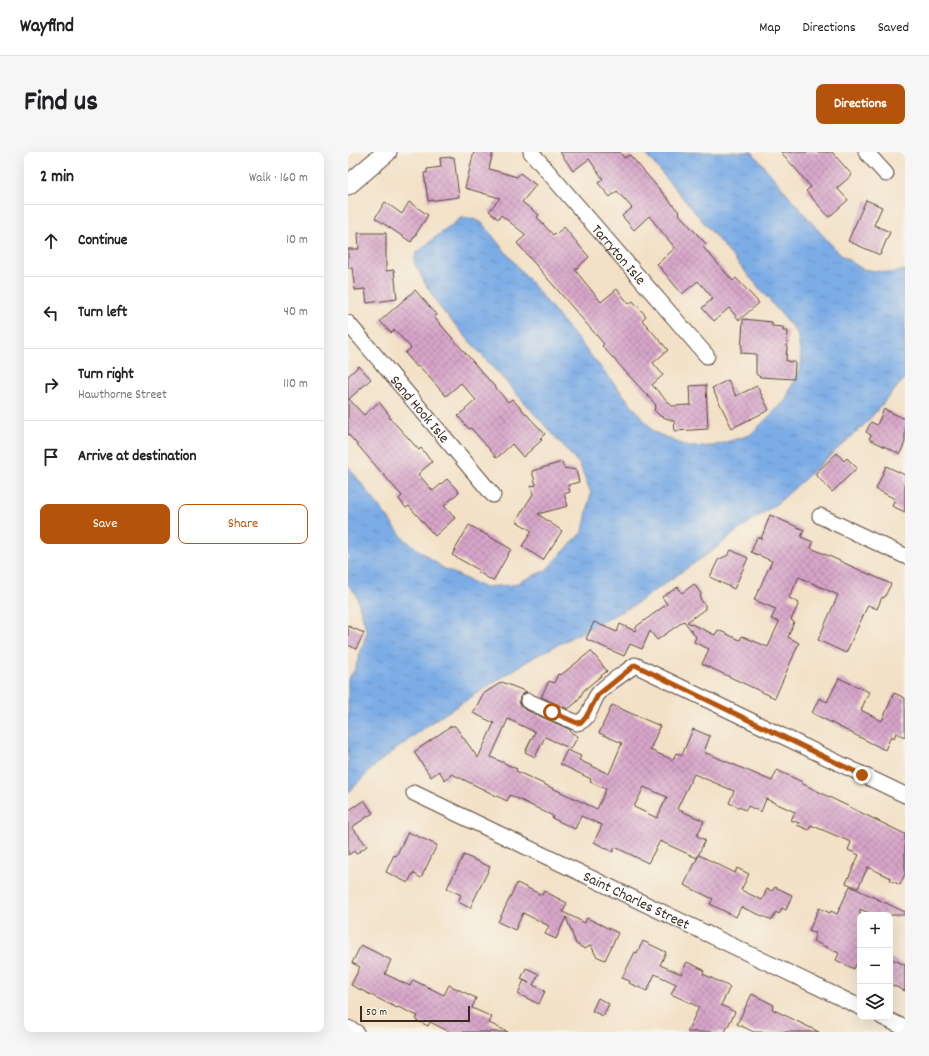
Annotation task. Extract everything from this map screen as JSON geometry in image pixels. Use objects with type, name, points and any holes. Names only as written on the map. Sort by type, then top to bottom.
[{"type":"main road","points":[[348,185],[387,152]]},
{"type":"street","name":"Tarryton Isle","points":[[531,152],[707,356]]},
{"type":"street","points":[[866,152],[886,174]]},
{"type":"street","name":"Sand Hook Isle","points":[[348,323],[493,495]]},
{"type":"street","points":[[820,516],[905,556]]},
{"type":"street","points":[[528,701],[577,723],[582,722],[598,695],[635,665],[905,795]]},
{"type":"street","name":"Saint Charles Street","points":[[414,793],[857,1006]]},
{"type":"street","points":[[888,1020],[905,1028]]},
{"type":"street","points":[[348,1028],[356,1032]]},
{"type":"water","points":[[644,152],[752,152],[841,255],[862,269],[892,273],[905,270],[905,378],[866,423],[779,502],[634,605],[534,657],[432,722],[378,763],[348,793],[348,679],[355,669],[367,632],[356,594],[348,585],[348,466],[404,539],[443,568],[483,587],[513,585],[546,570],[583,531],[591,493],[580,465],[441,309],[414,262],[416,254],[461,218],[470,218],[481,222],[654,432],[688,447],[713,446],[750,435],[785,401],[802,363],[797,333]]},
{"type":"building","points":[[474,152],[493,152],[489,169],[517,177],[520,173],[536,185],[522,202],[539,215],[537,217],[553,235],[564,227],[589,257],[575,270],[601,302],[617,289],[629,304],[633,301],[646,316],[642,320],[668,350],[653,363],[663,375],[652,385],[672,406],[691,406],[690,386],[706,385],[708,429],[675,431],[674,421],[660,416],[654,410],[656,405],[602,346],[604,344],[517,243],[526,235],[501,215],[498,219],[489,211],[500,198],[465,188]]},
{"type":"building","points":[[560,152],[620,152],[624,158],[630,155],[706,244],[703,247],[733,281],[736,278],[759,303],[739,320],[729,308],[714,321],[702,308],[713,298],[698,281],[682,294],[657,264],[675,248],[649,216],[634,230],[622,216],[632,208],[617,191],[610,197],[598,183],[603,179],[589,159],[573,171]]},
{"type":"building","points":[[781,152],[832,152],[852,175],[837,188],[848,200],[829,217],[806,191],[811,187]]},
{"type":"building","points":[[454,157],[459,197],[428,201],[424,173],[427,173],[427,169],[441,167],[440,158]]},
{"type":"building","points":[[866,200],[882,207],[874,225],[890,232],[880,255],[848,241]]},
{"type":"building","points":[[385,202],[402,214],[409,202],[428,215],[411,242],[375,218]]},
{"type":"building","points":[[358,233],[386,233],[386,271],[394,270],[397,299],[367,303],[365,289],[355,290],[352,268],[348,268],[348,249],[359,249]]},
{"type":"building","points":[[415,290],[437,315],[434,317],[508,402],[512,399],[545,434],[540,438],[542,440],[523,457],[512,444],[497,458],[471,428],[469,429],[458,416],[476,400],[461,383],[446,396],[405,353],[411,348],[395,330],[391,333],[380,321]]},
{"type":"building","points":[[743,319],[772,322],[772,326],[783,327],[783,331],[788,331],[786,361],[795,362],[794,379],[760,377],[756,374],[756,354],[741,353]]},
{"type":"building","points":[[359,366],[371,379],[349,399],[364,415],[379,402],[390,416],[389,417],[419,450],[421,448],[432,462],[418,474],[433,491],[447,479],[459,492],[444,506],[455,518],[435,536],[409,506],[406,508],[399,499],[402,496],[348,434],[348,376]]},
{"type":"building","points":[[728,380],[736,396],[757,386],[769,410],[732,428],[712,388]]},
{"type":"building","points":[[884,409],[905,419],[905,442],[900,454],[869,439],[871,435],[866,432],[871,422],[877,425]]},
{"type":"building","points":[[837,453],[844,461],[847,458],[857,468],[832,492],[815,474]]},
{"type":"building","points":[[562,462],[564,468],[576,470],[579,482],[568,485],[570,492],[564,494],[568,506],[538,514],[562,531],[543,560],[522,546],[532,531],[516,521],[533,494],[531,486],[536,485],[532,471]]},
{"type":"building","points":[[886,466],[905,475],[905,512],[892,506],[895,499],[876,489]]},
{"type":"building","points":[[770,515],[804,530],[801,537],[813,542],[811,548],[891,584],[884,598],[882,597],[877,609],[868,605],[846,653],[818,640],[838,595],[799,577],[789,598],[799,603],[791,620],[794,622],[788,637],[799,643],[775,698],[702,664],[709,649],[694,642],[696,637],[684,621],[657,640],[650,631],[642,649],[630,644],[624,656],[586,639],[594,622],[617,632],[620,624],[635,631],[637,626],[667,604],[662,597],[678,587],[682,593],[694,584],[701,594],[700,599],[705,605],[705,609],[687,622],[715,635],[718,630],[740,640],[742,636],[768,647],[779,622],[771,619],[776,609],[754,600],[772,561],[751,552],[757,537],[761,539]]},
{"type":"building","points":[[469,525],[511,549],[493,581],[478,572],[479,570],[452,555]]},
{"type":"building","points":[[731,550],[748,558],[734,589],[710,577],[718,560],[728,555]]},
{"type":"building","points":[[348,626],[364,633],[356,649],[348,645]]},
{"type":"building","points":[[591,651],[607,671],[584,690],[577,702],[568,709],[541,697],[549,681],[554,683],[558,674],[561,675]]},
{"type":"building","points":[[839,678],[869,692],[861,710],[882,721],[894,693],[905,698],[905,737],[896,733],[894,738],[891,736],[885,750],[812,713],[819,698],[827,702]]},
{"type":"building","points":[[502,682],[527,692],[522,694],[519,702],[524,709],[571,730],[570,732],[578,736],[571,749],[545,737],[535,757],[525,752],[535,732],[508,719],[491,757],[517,769],[516,771],[597,809],[606,789],[590,782],[591,779],[560,764],[567,750],[581,756],[579,760],[609,774],[622,743],[599,733],[612,705],[660,726],[650,750],[673,760],[676,753],[682,755],[693,729],[710,736],[704,752],[772,781],[777,770],[905,834],[905,874],[900,885],[890,880],[891,878],[868,867],[858,888],[846,883],[859,855],[848,850],[851,842],[811,825],[809,830],[797,825],[799,823],[791,820],[795,812],[766,799],[761,812],[748,806],[746,810],[729,803],[734,791],[694,774],[677,809],[704,821],[697,836],[705,840],[697,858],[660,841],[648,863],[615,847],[613,852],[594,842],[602,825],[581,816],[575,829],[552,818],[553,816],[510,795],[507,801],[452,774],[445,780],[439,771],[431,777],[414,752],[451,726],[455,726],[478,758],[494,723],[473,713],[483,694]],"holes":[[[644,787],[667,797],[657,818],[634,807]]]},
{"type":"building","points":[[364,800],[373,813],[352,827],[367,846],[356,854],[354,851],[348,855],[348,811]]},
{"type":"building","points":[[408,832],[437,845],[421,878],[413,873],[408,883],[386,872]]},
{"type":"building","points":[[464,855],[490,867],[470,908],[458,902],[461,895],[447,888]]},
{"type":"building","points":[[699,855],[735,873],[737,868],[749,874],[741,890],[762,900],[767,889],[772,891],[775,887],[792,895],[786,910],[782,908],[779,914],[776,912],[772,920],[741,907],[736,917],[710,904],[713,899],[684,885]]},
{"type":"building","points":[[517,883],[542,895],[544,891],[567,903],[563,912],[585,923],[587,918],[618,933],[605,960],[596,956],[591,945],[585,949],[576,944],[566,917],[556,939],[545,934],[549,926],[523,913],[515,930],[498,922]]},
{"type":"building","points":[[850,886],[905,912],[905,915],[893,915],[893,912],[866,912],[860,909],[860,912],[857,912],[857,962],[854,969],[836,960],[839,953],[813,941],[816,933],[809,930],[819,908],[830,913],[831,911],[837,914]]},
{"type":"building","points":[[643,941],[666,952],[660,965],[681,974],[687,962],[704,970],[703,974],[730,987],[721,1005],[735,1012],[725,1032],[687,1032],[699,1007],[671,994],[676,984],[655,974],[647,991],[629,983],[630,981],[622,978],[635,952],[637,953]]},
{"type":"building","points":[[361,945],[391,960],[385,974],[410,986],[413,980],[444,995],[449,985],[476,998],[472,1008],[492,1017],[489,1023],[508,1032],[450,1032],[430,1022],[428,1026],[416,1020],[418,1016],[398,1007],[397,1008],[351,985],[360,967],[352,963]]},
{"type":"building","points":[[893,959],[905,965],[905,991],[893,985]]},
{"type":"building","points":[[526,968],[539,974],[533,985],[545,991],[539,1004],[518,994],[524,980],[521,979]]},
{"type":"building","points":[[752,994],[774,1005],[772,1009],[819,1032],[754,1032],[737,1024]]},
{"type":"building","points":[[598,998],[609,1004],[603,1016],[592,1011]]},
{"type":"route","points":[[552,712],[577,723],[582,722],[598,695],[635,665],[862,775]]}]
